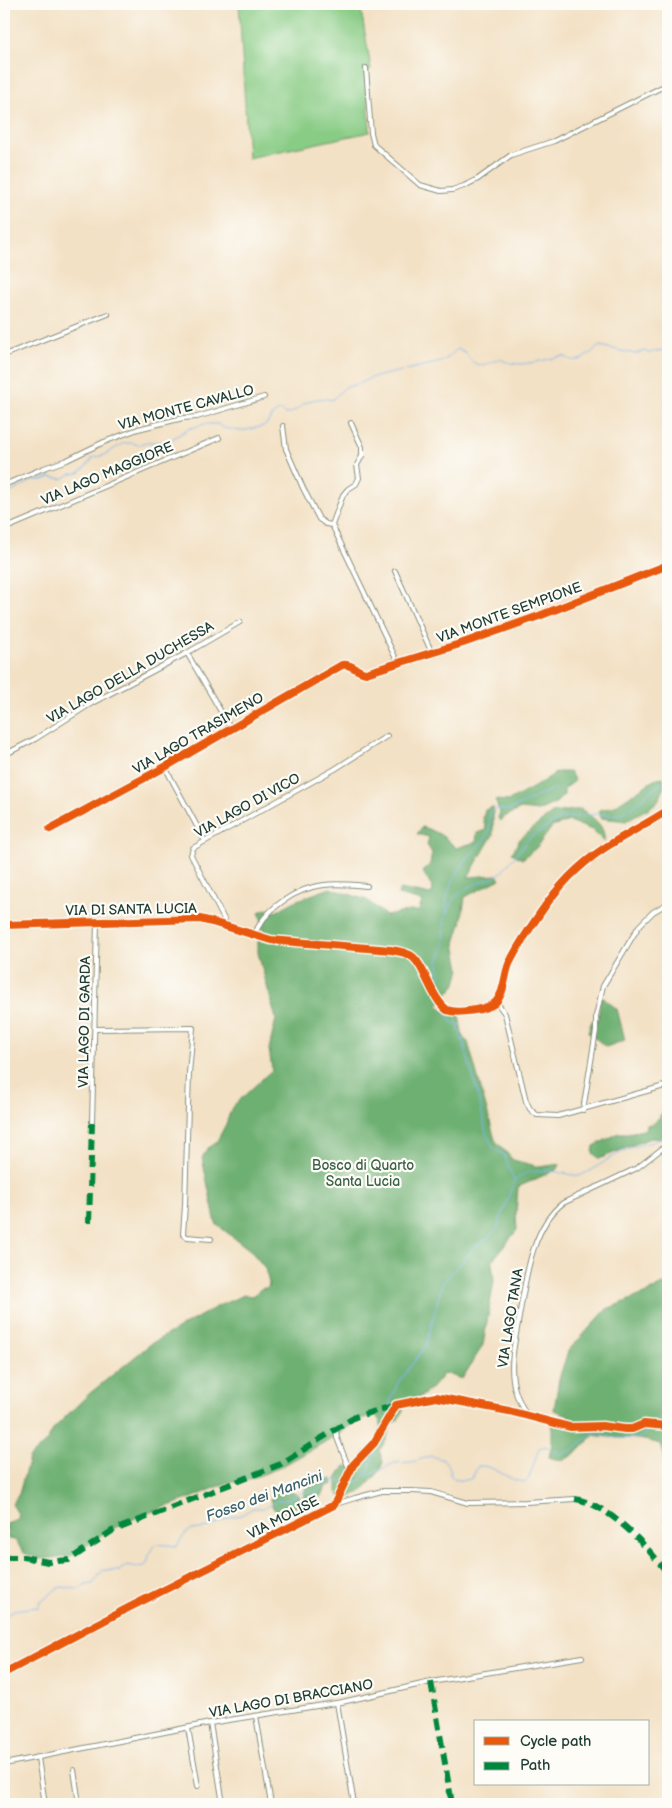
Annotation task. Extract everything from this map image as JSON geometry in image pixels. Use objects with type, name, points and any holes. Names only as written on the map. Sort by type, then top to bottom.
[{"type":"street","points":[[366,68],[371,131],[374,145],[417,183],[441,191],[464,186],[478,179],[512,155],[560,138],[668,84]]},
{"type":"street","points":[[4,355],[108,314]]},
{"type":"street","name":"VIA MONTE CAVALLO","points":[[4,484],[67,460],[104,442],[138,429],[184,418],[198,417],[264,397]]},
{"type":"street","points":[[352,423],[362,447],[362,456],[357,465],[359,478],[356,484],[343,495],[332,525],[398,663]]},
{"type":"street","points":[[283,426],[286,449],[303,488],[319,519],[326,524],[332,525]]},
{"type":"street","name":"VIA LAGO MAGGIORE","points":[[4,529],[219,438]]},
{"type":"street","name":"VIA MONTE SEMPIONE","points":[[357,670],[368,672],[432,653],[539,616],[668,564]]},
{"type":"street","points":[[395,571],[432,653]]},
{"type":"street","name":"VIA LAGO DELLA DUCHESSA","points":[[4,755],[36,739],[92,703],[187,653],[240,622]]},
{"type":"street","points":[[187,653],[231,730]]},
{"type":"street","name":"VIA LAGO TRASIMENO","points":[[50,829],[231,730],[342,665],[349,665],[357,670]]},
{"type":"street","name":"VIA LAGO DI VICO","points":[[228,927],[191,855],[193,848],[328,774],[387,736]]},
{"type":"street","points":[[165,767],[204,841]]},
{"type":"street","points":[[668,810],[598,853],[560,888],[542,910],[515,952],[500,995],[496,1001],[505,1014],[524,1095],[530,1109],[540,1116],[558,1116],[583,1110],[668,1085]]},
{"type":"street","points":[[254,936],[260,922],[269,913],[302,891],[325,884],[367,886]]},
{"type":"street","points":[[583,1110],[596,1031],[596,1016],[603,986],[639,926],[653,912],[668,903]]},
{"type":"street","name":"VIA DI SANTA LUCIA","points":[[4,925],[200,919],[271,940],[391,950],[406,954],[416,961],[436,998],[446,1009],[458,1012],[483,1008],[496,1001]]},
{"type":"street","name":"VIA LAGO DI GARDA","points":[[92,1123],[97,922]]},
{"type":"street","points":[[95,1029],[193,1028],[189,1073],[186,1205],[183,1234],[187,1237],[211,1239]]},
{"type":"street","name":"VIA LAGO TANA","points":[[527,1415],[516,1396],[512,1367],[525,1279],[544,1228],[554,1212],[563,1203],[637,1168],[668,1144]]},
{"type":"street","name":"VIA MOLISE","points":[[4,1673],[131,1606],[334,1505],[350,1471],[357,1460],[375,1442],[396,1405],[436,1397],[527,1415],[556,1425],[570,1427],[602,1426],[632,1429],[644,1424],[667,1426]]},
{"type":"street","points":[[336,1429],[337,1438],[350,1471]]},
{"type":"street","points":[[334,1505],[371,1494],[395,1491],[431,1492],[468,1502],[526,1502],[575,1499]]},
{"type":"street","name":"VIA LAGO DI BRACCIANO","points":[[4,1764],[188,1728],[337,1703],[431,1682],[582,1657]]},
{"type":"street","points":[[337,1703],[354,1804]]},
{"type":"street","points":[[256,1716],[271,1804]]},
{"type":"street","points":[[210,1724],[223,1804]]},
{"type":"street","points":[[188,1728],[198,1786]]},
{"type":"street","points":[[38,1758],[45,1804]]},
{"type":"street","points":[[74,1770],[79,1804]]},
{"type":"green space","points":[[239,4],[360,4],[371,68],[367,74],[370,132],[248,158]]},
{"type":"green space","points":[[557,772],[570,772],[575,781],[564,789],[564,795],[557,802],[538,811],[521,809],[500,821],[498,818],[500,812],[495,800],[509,801]]},
{"type":"green space","points":[[663,777],[661,795],[653,805],[626,821],[601,818],[599,810],[613,807],[657,778]]},
{"type":"green space","name":"Bosco di Quarto Santa Lucia","points":[[493,807],[493,835],[468,877],[497,875],[500,879],[465,897],[461,924],[455,943],[460,969],[456,984],[438,1005],[446,1012],[459,1014],[463,1038],[468,1042],[495,1140],[513,1160],[540,1167],[560,1164],[558,1169],[518,1187],[517,1230],[492,1261],[494,1281],[483,1345],[462,1379],[444,1373],[425,1393],[415,1399],[400,1401],[395,1413],[404,1409],[398,1420],[391,1424],[386,1441],[379,1450],[383,1462],[379,1472],[361,1492],[343,1499],[337,1492],[337,1479],[345,1466],[354,1467],[354,1477],[358,1478],[362,1456],[379,1443],[381,1423],[376,1415],[357,1420],[339,1434],[279,1468],[242,1482],[228,1482],[194,1497],[142,1515],[110,1530],[71,1556],[41,1559],[24,1553],[15,1540],[8,1539],[6,1524],[18,1520],[18,1514],[12,1504],[19,1494],[29,1458],[47,1441],[54,1428],[89,1394],[152,1343],[218,1306],[244,1295],[253,1296],[262,1288],[268,1288],[269,1283],[265,1268],[250,1250],[216,1224],[202,1158],[207,1149],[216,1143],[232,1107],[272,1070],[269,1049],[276,1019],[258,953],[258,941],[265,937],[259,912],[266,909],[275,912],[295,901],[330,888],[367,900],[386,916],[419,911],[422,901],[398,895],[400,889],[431,895],[433,889],[423,872],[430,864],[432,853],[427,845],[429,837],[417,834],[422,827],[432,830],[456,848],[476,842],[477,833],[486,830],[483,818],[485,810]]},
{"type":"green space","points":[[581,809],[601,826],[604,842],[592,830],[569,821],[552,827],[536,848],[522,859],[512,853],[520,839],[552,813]]},
{"type":"green space","points":[[602,997],[617,1009],[625,1040],[606,1047],[588,1032],[591,1022],[598,1020]]},
{"type":"green space","points":[[668,1106],[668,1136],[663,1139],[650,1138],[599,1159],[593,1153],[594,1146],[619,1133],[644,1130],[647,1125],[657,1120]]},
{"type":"green space","points":[[662,1285],[668,1285],[668,1448],[641,1439],[594,1435],[577,1453],[562,1461],[549,1457],[552,1445],[552,1424],[565,1421],[569,1415],[554,1410],[559,1379],[568,1351],[607,1309]]},
{"type":"green space","points":[[660,1443],[668,1448],[668,1521],[665,1520],[664,1455]]},
{"type":"green space","points":[[325,1479],[332,1479],[333,1484],[326,1486],[322,1496],[312,1500],[303,1498],[306,1486]]},
{"type":"green space","points":[[280,1486],[300,1496],[297,1507],[281,1512],[273,1508],[270,1499]]},
{"type":"waterway","points":[[4,496],[34,480],[43,480],[50,477],[62,479],[71,474],[79,473],[93,458],[104,455],[124,443],[138,445],[146,442],[167,442],[188,429],[204,424],[218,424],[223,428],[241,431],[260,427],[266,425],[274,414],[281,410],[284,414],[287,414],[313,400],[332,400],[345,387],[359,384],[370,378],[441,362],[457,349],[465,352],[473,362],[480,365],[500,359],[515,364],[532,363],[564,356],[579,360],[600,346],[635,354],[644,351],[649,353],[668,349]]},
{"type":"waterway","points":[[443,1002],[438,961],[444,946],[445,918],[454,898],[468,887],[501,873],[530,838],[551,824],[560,819],[597,814],[614,815],[623,812],[633,807],[649,792],[668,779]]},
{"type":"waterway","points":[[447,913],[447,898],[452,882],[470,855],[486,837],[489,829],[490,813],[496,809],[509,810],[555,788]]},
{"type":"waterway","points":[[446,1011],[451,1022],[458,1024],[477,1091],[486,1133],[493,1148],[504,1155],[514,1180]]},
{"type":"waterway","name":"Fosso dei Mancini","points":[[389,1413],[391,1399],[397,1385],[426,1345],[442,1284],[476,1246],[486,1240],[497,1229],[514,1181],[526,1173],[545,1170],[579,1176],[621,1152],[654,1142],[668,1134]]},
{"type":"waterway","points":[[655,1423],[668,1413]]},
{"type":"waterway","points":[[667,1414],[668,1421]]},
{"type":"waterway","name":"Fosso dei Mancini","points":[[347,1483],[352,1485],[362,1479],[369,1471],[376,1448],[383,1440],[388,1422]]},
{"type":"waterway","points":[[366,1475],[370,1475],[394,1463],[412,1462],[431,1456],[444,1460],[449,1466],[451,1473],[449,1474],[457,1479],[466,1480],[472,1478],[478,1466],[485,1466],[512,1479],[525,1482],[529,1478],[539,1448],[548,1447],[560,1454],[571,1451],[593,1433],[616,1438],[639,1439],[652,1426]]},
{"type":"waterway","name":"Fosso dei Mancini","points":[[4,1619],[13,1610],[38,1607],[40,1601],[59,1588],[79,1589],[85,1585],[93,1584],[103,1570],[119,1571],[127,1565],[137,1567],[146,1565],[156,1544],[177,1546],[185,1534],[191,1530],[208,1528],[230,1517],[241,1515],[253,1508],[264,1508],[276,1501],[286,1500],[303,1492],[316,1491],[335,1480],[343,1482]]},
{"type":"marked path","points":[[89,1223],[92,1123]]},
{"type":"marked path","points":[[4,1557],[24,1557],[48,1562],[69,1560],[112,1531],[281,1464],[355,1417],[396,1405]]},
{"type":"marked path","points":[[575,1499],[601,1509],[627,1528],[668,1574]]},
{"type":"marked path","points":[[431,1682],[452,1804]]},
{"type":"cycle path","points":[[50,829],[165,767],[342,665],[348,665],[366,673],[463,643],[539,616],[668,565]]},
{"type":"cycle path","points":[[4,925],[200,919],[271,940],[391,950],[408,954],[415,959],[436,997],[447,1010],[457,1012],[471,1011],[485,1008],[495,1003],[498,999],[503,989],[507,969],[516,950],[547,903],[569,877],[603,849],[668,810]]},
{"type":"cycle path","points":[[4,1673],[130,1607],[334,1505],[353,1465],[374,1443],[396,1405],[436,1397],[509,1411],[570,1427],[602,1426],[632,1429],[644,1424],[668,1426]]}]
